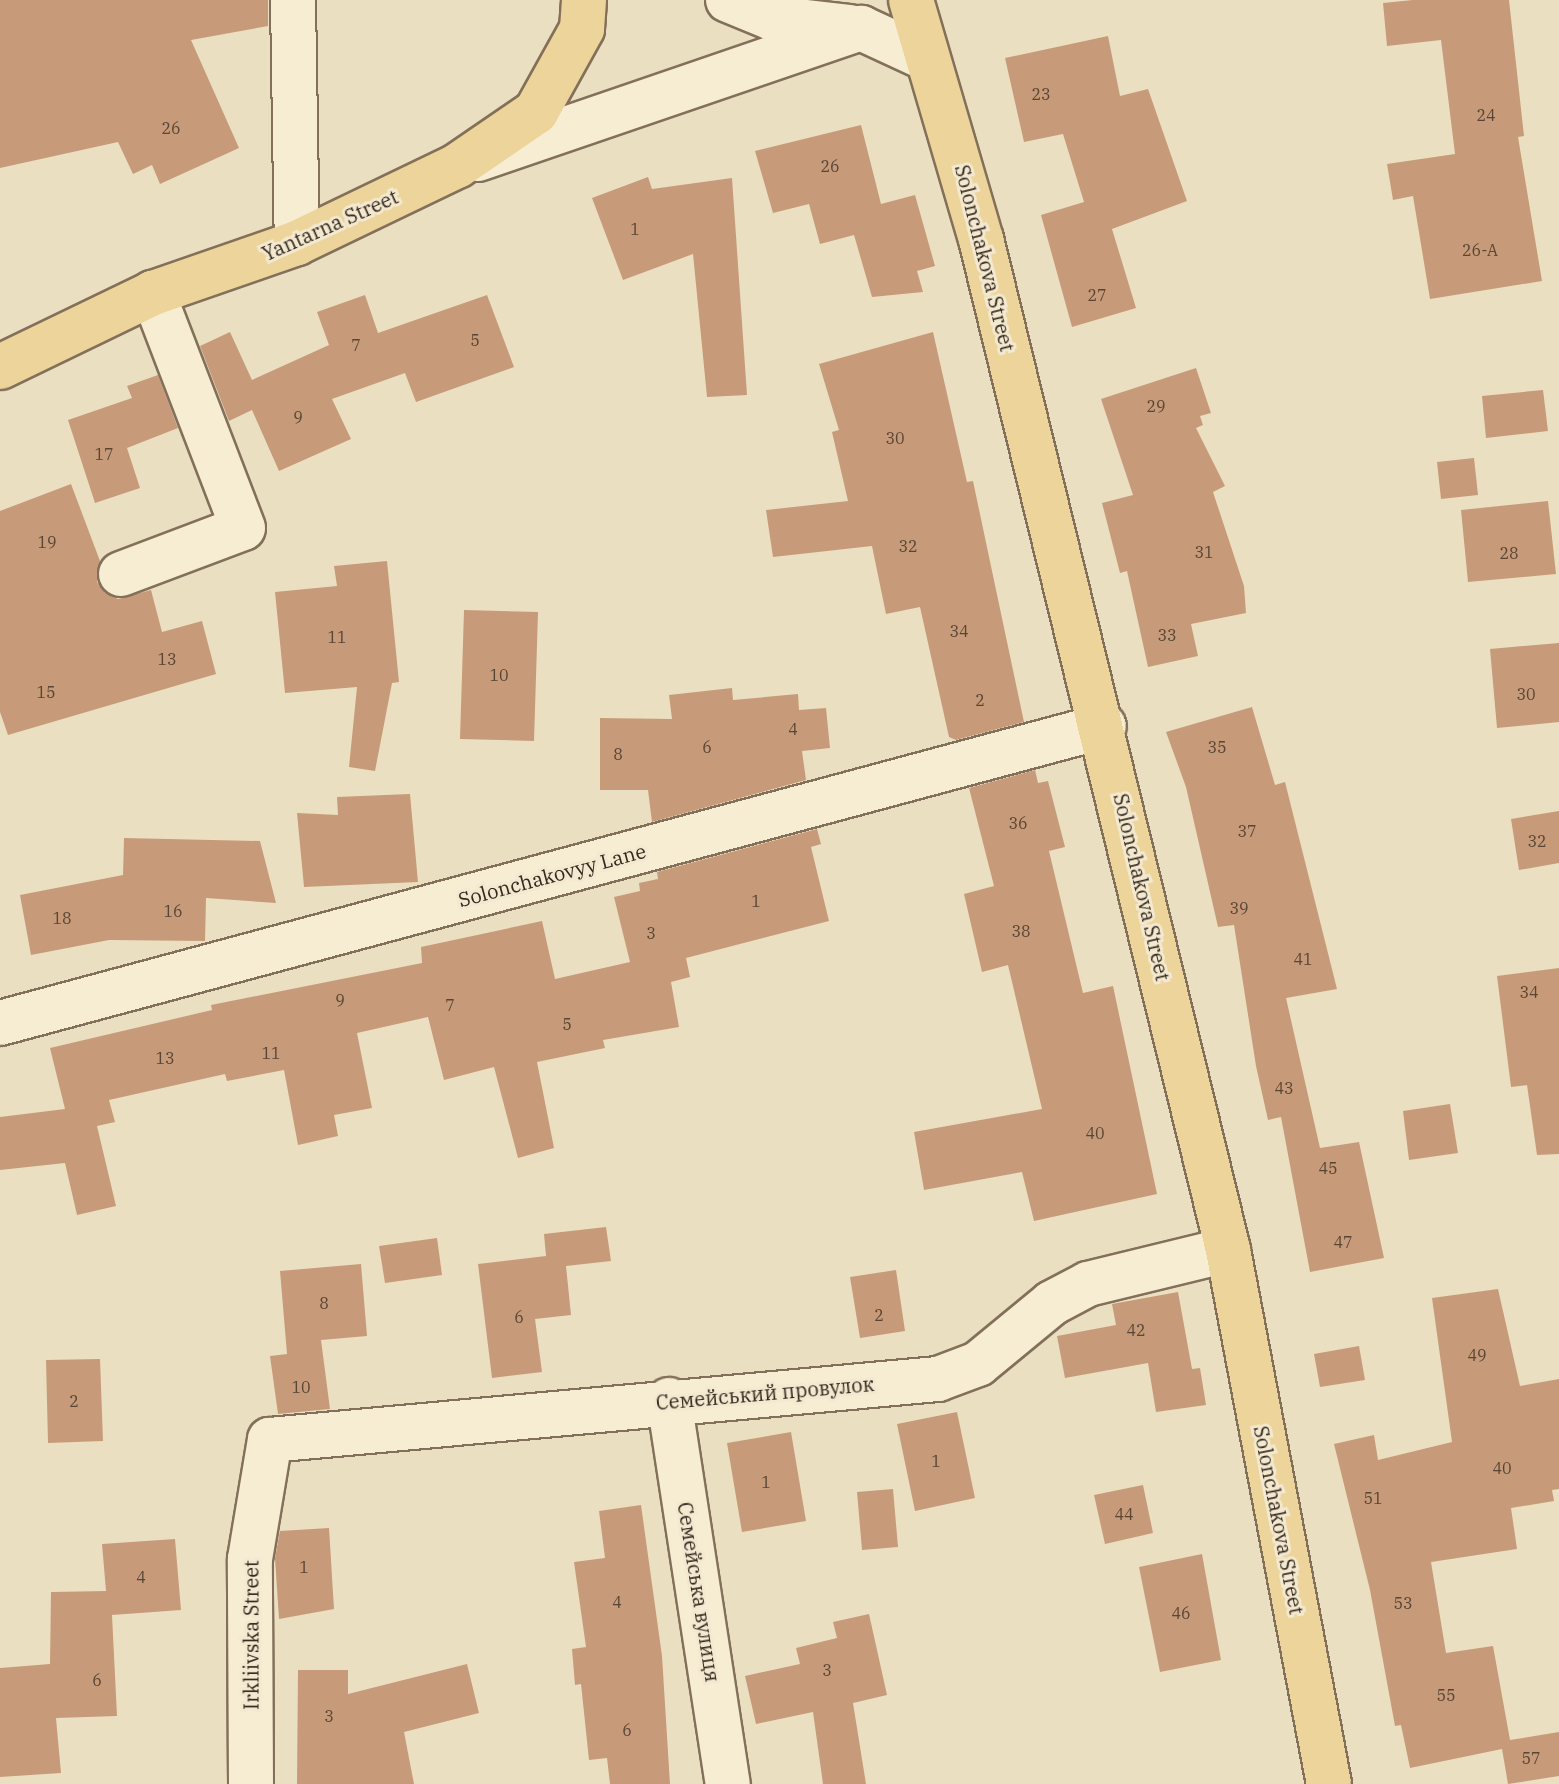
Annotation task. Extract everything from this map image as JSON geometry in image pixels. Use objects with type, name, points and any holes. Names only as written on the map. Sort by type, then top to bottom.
[{"type":"main road","name":"Yantarna Street","points":[[0,367],[153,293],[297,243],[457,166],[536,112],[582,29],[584,0]]},
{"type":"main road","name":"Solonchakova Street","points":[[911,0],[926,58],[956,147],[1104,726],[1228,1250],[1329,1784]]},
{"type":"street","points":[[293,0],[297,243]]},
{"type":"street","points":[[728,0],[772,18],[861,28],[926,58]]},
{"type":"street","points":[[457,166],[861,28]]},
{"type":"street","points":[[121,574],[243,528],[153,293]]},
{"type":"street","name":"Solonchakovyy Lane","points":[[0,1023],[1104,726]]},
{"type":"street","name":"Семейський провулок","points":[[270,1440],[669,1400],[938,1379],[978,1364],[1052,1303],[1088,1284],[1228,1250]]},
{"type":"street","name":"Семейська вулиця","points":[[669,1400],[728,1784]]},
{"type":"street","name":"Irkliivska Street","points":[[251,1784],[250,1559],[270,1440]]},
{"type":"building","points":[[0,0],[268,0],[268,26],[191,40],[239,148],[160,184],[152,165],[133,174],[118,142],[0,168]]},
{"type":"building","points":[[1509,0],[1524,136],[1518,137],[1542,281],[1430,299],[1413,196],[1393,200],[1387,164],[1455,154],[1441,40],[1387,46],[1383,3]]},
{"type":"building","points":[[1108,36],[1120,96],[1148,89],[1187,201],[1112,229],[1136,308],[1072,327],[1041,215],[1084,202],[1063,134],[1024,142],[1005,58]]},
{"type":"building","points":[[861,125],[881,204],[915,195],[935,266],[917,271],[923,292],[872,297],[854,235],[820,244],[809,204],[773,213],[755,151]]},
{"type":"building","points":[[648,177],[652,189],[732,178],[747,395],[707,397],[693,254],[623,280],[592,198]]},
{"type":"building","points":[[365,295],[378,333],[487,295],[514,367],[416,402],[405,373],[332,399],[351,439],[279,471],[252,410],[229,421],[200,346],[230,332],[252,380],[329,345],[317,312]]},
{"type":"building","points":[[933,332],[967,482],[973,481],[1024,722],[956,740],[949,737],[920,607],[886,614],[872,546],[773,557],[766,510],[848,501],[832,432],[839,430],[819,364]]},
{"type":"building","points":[[1196,368],[1211,413],[1200,416],[1203,425],[1196,428],[1225,486],[1213,492],[1244,586],[1246,613],[1191,624],[1198,656],[1148,667],[1127,571],[1120,573],[1102,503],[1133,495],[1101,399]]},
{"type":"building","points":[[158,375],[178,428],[127,448],[140,488],[95,503],[68,420],[132,398],[127,386]]},
{"type":"building","points":[[1543,390],[1548,431],[1486,438],[1482,396]]},
{"type":"building","points":[[1474,458],[1478,495],[1441,499],[1437,462]]},
{"type":"building","points":[[71,484],[100,561],[97,582],[105,593],[118,599],[151,590],[162,632],[202,621],[216,674],[8,735],[0,712],[0,511]]},
{"type":"building","points":[[1548,501],[1556,574],[1468,582],[1461,510]]},
{"type":"building","points":[[387,561],[399,682],[392,683],[375,771],[349,767],[357,687],[285,693],[275,592],[337,586],[334,566]]},
{"type":"building","points":[[464,610],[538,612],[534,741],[460,739]]},
{"type":"building","points":[[1559,643],[1559,722],[1497,728],[1490,649]]},
{"type":"building","points":[[732,688],[733,700],[798,694],[799,710],[826,708],[830,748],[802,751],[806,780],[652,822],[648,790],[600,790],[600,718],[672,719],[669,695]]},
{"type":"building","points":[[1252,707],[1275,785],[1285,782],[1337,989],[1286,998],[1320,1148],[1359,1142],[1384,1258],[1310,1272],[1281,1117],[1268,1120],[1256,1066],[1234,925],[1218,927],[1186,787],[1166,732]]},
{"type":"building","points":[[1035,770],[1038,783],[1048,781],[1065,847],[1049,851],[1083,993],[1113,986],[1157,1194],[1034,1221],[1022,1172],[924,1190],[914,1132],[1042,1109],[1008,965],[982,972],[964,894],[994,886],[969,788]]},
{"type":"building","points":[[410,794],[418,882],[304,887],[297,813],[338,815],[337,797]]},
{"type":"building","points":[[1559,811],[1559,863],[1519,870],[1511,819]]},
{"type":"building","points":[[817,829],[821,844],[811,847],[829,921],[686,958],[690,977],[671,982],[679,1027],[603,1040],[605,1048],[537,1062],[554,1148],[518,1158],[494,1067],[444,1080],[428,1017],[357,1033],[372,1108],[334,1115],[338,1136],[298,1145],[284,1070],[227,1081],[225,1074],[109,1100],[115,1122],[97,1126],[116,1206],[77,1215],[65,1163],[0,1170],[0,1117],[65,1109],[50,1048],[212,1010],[211,1005],[422,963],[421,947],[542,921],[555,979],[630,962],[614,897],[640,891],[639,883],[658,879],[657,872]]},
{"type":"building","points":[[124,838],[260,841],[276,903],[206,898],[205,941],[109,940],[31,955],[20,895],[123,875]]},
{"type":"building","points":[[1559,968],[1559,1154],[1537,1155],[1527,1085],[1511,1087],[1497,976]]},
{"type":"building","points":[[1450,1104],[1458,1153],[1409,1160],[1403,1111]]},
{"type":"building","points":[[606,1227],[611,1261],[566,1266],[571,1315],[535,1319],[542,1372],[492,1378],[478,1264],[546,1256],[544,1234]]},
{"type":"building","points":[[437,1238],[442,1275],[385,1283],[379,1246]]},
{"type":"building","points":[[361,1264],[367,1336],[321,1340],[330,1409],[278,1414],[270,1356],[287,1354],[280,1271]]},
{"type":"building","points":[[896,1270],[905,1331],[860,1338],[850,1277]]},
{"type":"building","points":[[1498,1289],[1520,1386],[1559,1379],[1559,1489],[1552,1490],[1554,1501],[1511,1508],[1517,1549],[1431,1562],[1446,1653],[1493,1646],[1510,1740],[1559,1732],[1559,1776],[1508,1784],[1502,1749],[1410,1768],[1401,1725],[1395,1726],[1370,1590],[1334,1444],[1374,1435],[1378,1460],[1452,1442],[1432,1298]]},
{"type":"building","points":[[1178,1292],[1192,1369],[1200,1368],[1206,1405],[1156,1412],[1148,1363],[1065,1378],[1057,1336],[1116,1325],[1112,1304]]},
{"type":"building","points":[[1359,1346],[1365,1380],[1320,1387],[1314,1354]]},
{"type":"building","points":[[100,1359],[103,1441],[48,1443],[46,1360]]},
{"type":"building","points":[[957,1412],[975,1498],[915,1511],[897,1424]]},
{"type":"building","points":[[791,1432],[806,1521],[742,1532],[727,1443]]},
{"type":"building","points":[[1143,1485],[1153,1533],[1105,1544],[1094,1495]]},
{"type":"building","points":[[893,1489],[898,1547],[862,1550],[857,1492]]},
{"type":"building","points":[[641,1505],[662,1656],[670,1784],[610,1784],[607,1758],[589,1760],[581,1684],[575,1685],[572,1649],[586,1647],[574,1562],[605,1558],[599,1511]]},
{"type":"building","points":[[329,1528],[334,1609],[279,1619],[275,1558],[280,1531]]},
{"type":"building","points":[[175,1539],[181,1610],[112,1615],[117,1716],[56,1718],[61,1773],[0,1777],[0,1668],[50,1664],[51,1592],[106,1591],[102,1544]]},
{"type":"building","points":[[1202,1554],[1221,1660],[1160,1672],[1139,1567]]},
{"type":"building","points":[[869,1614],[887,1695],[853,1703],[866,1784],[823,1784],[813,1712],[756,1724],[745,1676],[800,1664],[796,1648],[837,1638],[833,1622]]},
{"type":"building","points":[[467,1664],[479,1713],[404,1732],[414,1784],[297,1784],[298,1670],[348,1670],[348,1694]]}]
